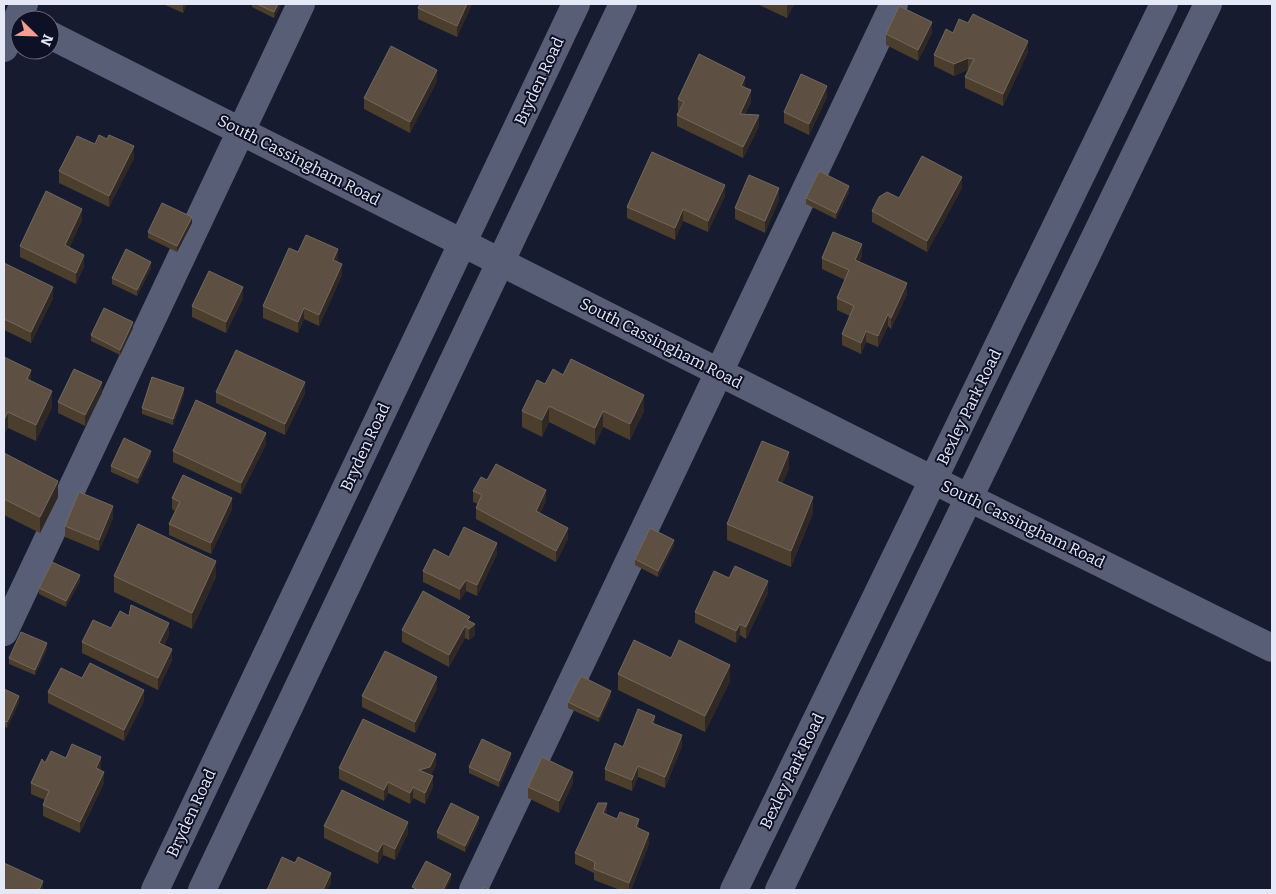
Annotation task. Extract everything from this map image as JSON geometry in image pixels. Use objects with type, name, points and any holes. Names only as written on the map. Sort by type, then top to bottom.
[{"type":"street","points":[[4,632],[301,4]]},
{"type":"street","name":"Bryden Road","points":[[155,890],[576,4]]},
{"type":"street","points":[[202,890],[623,4]]},
{"type":"street","points":[[473,890],[894,4]]},
{"type":"street","name":"Bexley Park Road","points":[[734,890],[1164,4]]},
{"type":"street","points":[[779,890],[1208,4]]},
{"type":"street","points":[[4,48],[10,30]]},
{"type":"street","name":"South Cassingham Road","points":[[60,40],[933,480],[1272,648]]},
{"type":"street","points":[[1066,204],[1102,222]]},
{"type":"street","points":[[327,526],[366,545]]},
{"type":"street","points":[[797,761],[833,779]]},
{"type":"street","points":[[210,773],[249,791]]},
{"type":"building","points":[[257,4],[278,4],[274,12]]},
{"type":"building","points":[[420,4],[467,4],[457,26],[418,8]]},
{"type":"building","points":[[899,6],[932,22],[918,50],[886,34]]},
{"type":"building","points":[[973,14],[1028,41],[1003,94],[965,77],[974,59],[968,58],[954,64],[934,55],[946,29],[953,33],[959,19],[968,23]]},
{"type":"building","points":[[391,46],[437,70],[410,122],[364,98]]},
{"type":"building","points":[[699,54],[745,77],[741,86],[751,90],[740,114],[759,115],[743,147],[677,115],[684,102],[678,99]]},
{"type":"building","points":[[801,74],[827,86],[809,124],[784,112]]},
{"type":"building","points":[[99,135],[107,139],[109,135],[134,146],[109,196],[59,171],[77,136],[95,144]]},
{"type":"building","points":[[652,152],[725,185],[708,221],[683,209],[675,228],[627,207]]},
{"type":"building","points":[[922,156],[962,177],[927,241],[872,211],[879,197],[887,192],[899,198]]},
{"type":"building","points":[[819,171],[849,186],[836,213],[806,198]]},
{"type":"building","points":[[749,175],[779,188],[765,221],[735,208]]},
{"type":"building","points":[[46,191],[82,209],[65,245],[84,255],[76,273],[20,246]]},
{"type":"building","points":[[162,203],[192,217],[177,246],[148,232]]},
{"type":"building","points":[[833,232],[862,244],[855,260],[907,283],[891,318],[888,314],[878,336],[866,331],[861,343],[842,334],[854,306],[837,298],[849,270],[822,258]]},
{"type":"building","points":[[306,235],[338,249],[333,260],[342,264],[319,315],[304,308],[298,322],[263,306],[289,248],[298,252]]},
{"type":"building","points":[[126,249],[151,262],[137,290],[112,278]]},
{"type":"building","points":[[4,263],[53,287],[31,332],[4,319]]},
{"type":"building","points":[[209,271],[243,287],[226,322],[192,306]]},
{"type":"building","points":[[104,308],[133,322],[120,350],[91,335]]},
{"type":"building","points":[[236,350],[305,382],[285,424],[216,392]]},
{"type":"building","points":[[4,357],[31,370],[27,379],[52,391],[36,425],[8,412],[4,420]]},
{"type":"building","points":[[571,359],[644,395],[630,424],[603,411],[595,428],[549,406],[542,420],[522,411],[537,380],[545,384],[553,369],[563,375]]},
{"type":"building","points":[[74,369],[102,382],[85,415],[58,402]]},
{"type":"building","points":[[152,377],[184,388],[173,419],[142,408]]},
{"type":"building","points":[[196,400],[266,433],[241,483],[173,451]]},
{"type":"building","points":[[124,438],[151,451],[138,478],[111,466]]},
{"type":"building","points":[[762,441],[789,452],[777,481],[813,497],[791,551],[727,524]]},
{"type":"building","points":[[4,453],[58,481],[40,517],[4,499]]},
{"type":"building","points":[[496,464],[546,490],[536,511],[568,528],[556,551],[476,508],[482,495],[473,491],[481,477],[487,480]]},
{"type":"building","points":[[183,475],[232,498],[211,543],[169,524],[180,502],[172,498]]},
{"type":"building","points":[[79,492],[113,506],[99,540],[65,526]]},
{"type":"building","points":[[138,524],[216,561],[192,613],[114,576]]},
{"type":"building","points":[[464,527],[497,543],[477,585],[466,580],[460,589],[423,571],[434,549],[449,557]]},
{"type":"building","points":[[650,528],[674,540],[658,571],[635,559]]},
{"type":"building","points":[[52,562],[80,575],[66,601],[39,588]]},
{"type":"building","points":[[735,566],[768,581],[746,627],[740,624],[736,631],[695,612],[714,571],[729,578]]},
{"type":"building","points":[[423,591],[470,617],[467,620],[475,624],[469,629],[465,626],[449,655],[402,630]]},
{"type":"building","points":[[131,605],[169,623],[159,643],[172,649],[158,678],[82,642],[93,620],[111,628],[120,611],[129,616]]},
{"type":"building","points":[[21,632],[47,643],[35,670],[9,658]]},
{"type":"building","points":[[634,640],[671,658],[679,640],[730,665],[705,716],[618,674]]},
{"type":"building","points":[[385,651],[437,677],[415,722],[362,696]]},
{"type":"building","points":[[90,663],[144,690],[124,730],[48,692],[61,668],[82,678]]},
{"type":"building","points":[[581,676],[611,691],[599,717],[568,702]]},
{"type":"building","points":[[4,689],[19,696],[7,722],[4,721]]},
{"type":"building","points":[[638,709],[655,716],[652,723],[682,735],[665,777],[638,766],[632,780],[605,769],[615,743],[623,747]]},
{"type":"building","points":[[363,719],[436,754],[430,767],[419,770],[433,776],[425,793],[413,787],[410,793],[388,782],[384,790],[339,768]]},
{"type":"building","points":[[482,739],[511,753],[499,781],[469,767]]},
{"type":"building","points":[[72,744],[101,757],[96,768],[104,772],[80,822],[43,805],[49,791],[31,783],[42,759],[45,763],[51,751],[66,758]]},
{"type":"building","points":[[542,757],[573,772],[559,801],[528,787]]},
{"type":"building","points":[[342,790],[408,822],[395,849],[383,843],[378,852],[324,826]]},
{"type":"building","points":[[451,803],[479,817],[465,846],[437,832]]},
{"type":"building","points":[[598,803],[607,803],[603,813],[617,819],[620,812],[639,819],[636,827],[649,833],[629,883],[594,869],[595,862],[575,853]]},
{"type":"building","points":[[282,857],[295,863],[298,857],[331,873],[323,890],[267,890]]},
{"type":"building","points":[[426,861],[451,874],[443,890],[418,890],[412,887]]},
{"type":"building","points":[[4,863],[43,881],[39,890],[4,890]]}]
